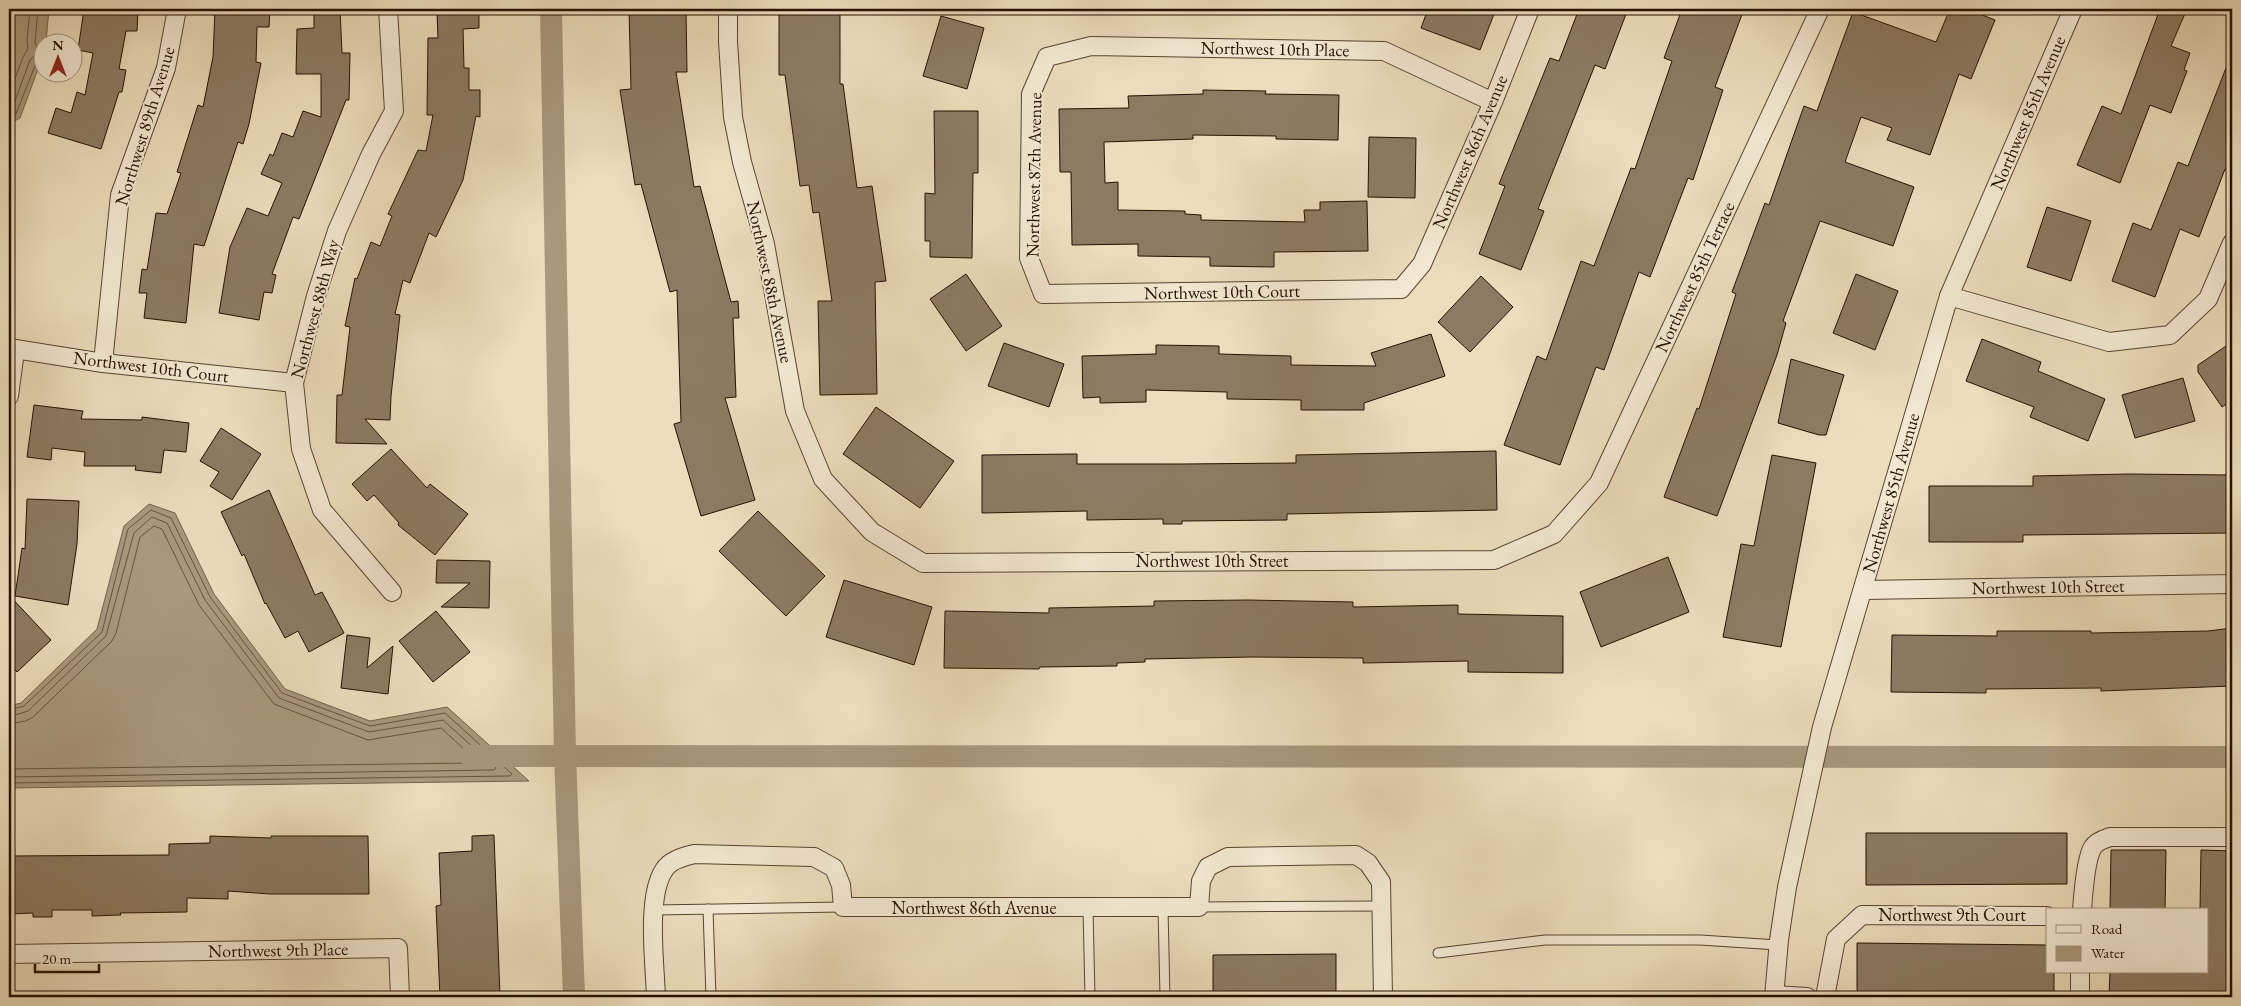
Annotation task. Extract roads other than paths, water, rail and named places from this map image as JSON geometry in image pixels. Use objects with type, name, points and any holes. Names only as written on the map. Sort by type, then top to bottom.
[{"type":"street","name":"Northwest 89th Avenue","points":[[102,363],[120,195],[166,68],[176,9]]},
{"type":"street","name":"Northwest 88th Way","points":[[388,9],[394,111],[371,154],[337,231],[316,296],[294,383],[301,448],[322,510],[392,592]]},
{"type":"street","name":"Northwest 88th Avenue","points":[[728,9],[728,42],[733,117],[742,162],[765,244],[795,411],[823,479],[872,532]]},
{"type":"street","name":"Northwest 86th Avenue","points":[[1401,289],[1422,264],[1530,9]]},
{"type":"street","name":"Northwest 85th Terrace","points":[[1554,534],[1599,483],[1820,9]]},
{"type":"street","name":"Northwest 85th Avenue","points":[[1774,996],[1778,945],[1787,888],[1822,727],[1949,296],[2073,9]]},
{"type":"street","name":"Northwest 10th Place","points":[[1046,56],[1091,46],[1384,51],[1492,102]]},
{"type":"street","name":"Northwest 87th Avenue","points":[[1043,294],[1029,258],[1031,94],[1046,56]]},
{"type":"street","points":[[1949,296],[2109,342],[2170,335],[2208,300],[2232,243]]},
{"type":"street","name":"Northwest 10th Court","points":[[1043,294],[1401,289]]},
{"type":"street","name":"Northwest 10th Court","points":[[12,350],[102,363],[294,383]]},
{"type":"street","points":[[9,396],[12,350]]},
{"type":"street","name":"Northwest 10th Street","points":[[872,532],[923,563],[1494,560],[1554,534]]},
{"type":"street","name":"Northwest 10th Street","points":[[1863,590],[2232,584]]},
{"type":"street","points":[[2082,908],[2085,881],[2093,847],[2102,840],[2110,837],[2232,837]]},
{"type":"street","points":[[656,997],[654,910],[657,884],[664,869],[679,858],[694,854],[814,856],[834,868],[841,885],[843,907]]},
{"type":"street","points":[[1199,907],[1201,881],[1208,867],[1228,856],[1356,856],[1368,863],[1381,882],[1382,997]]},
{"type":"street","name":"Northwest 86th Avenue","points":[[843,907],[1199,907]]},
{"type":"street","name":"Northwest 9th Court","points":[[1825,997],[1836,939],[1862,914],[2046,916]]},
{"type":"street","name":"Northwest 9th Place","points":[[9,954],[398,948],[400,997]]},
{"type":"street","points":[[2080,974],[2080,993]]},
{"type":"street","points":[[1774,996],[1807,997]]},
{"type":"lane","points":[[1199,907],[1382,906]]},
{"type":"lane","points":[[654,910],[843,907]]},
{"type":"lane","points":[[1088,908],[1090,997]]},
{"type":"lane","points":[[1163,908],[1165,997]]},
{"type":"lane","points":[[708,909],[711,997]]},
{"type":"lane","points":[[1438,953],[1544,940],[1700,940],[1778,945]]},
{"type":"water","points":[[9,9],[49,9],[47,32],[32,32],[33,82],[20,118],[9,124]]},
{"type":"water","points":[[149,504],[175,513],[214,594],[285,689],[370,721],[447,707],[529,781],[9,788],[9,706],[21,703],[97,629],[124,526]]},
{"type":"waterway","points":[[551,9],[565,755],[574,997]]},
{"type":"waterway","points":[[470,756],[2232,757]]}]
